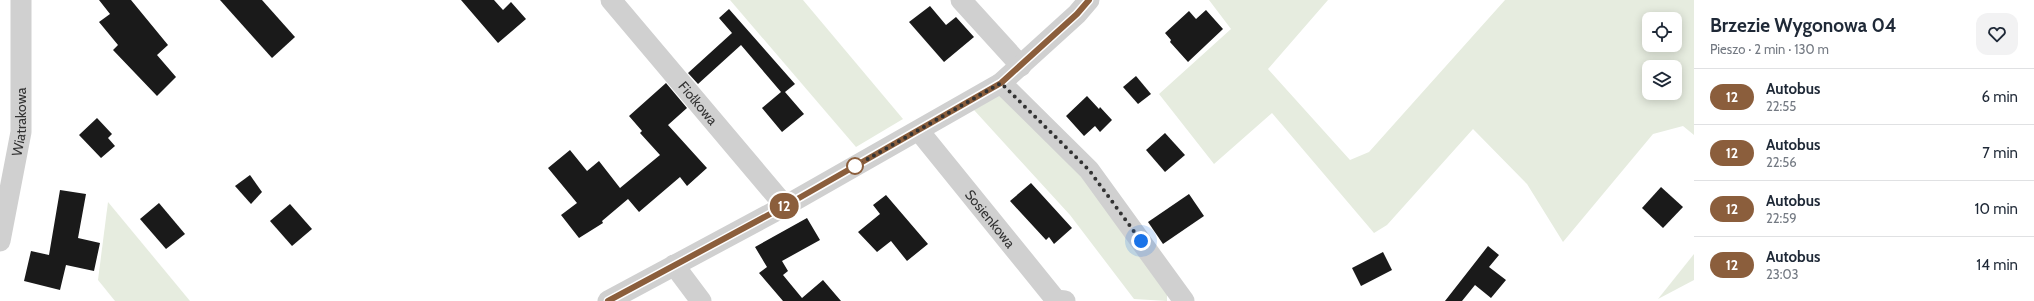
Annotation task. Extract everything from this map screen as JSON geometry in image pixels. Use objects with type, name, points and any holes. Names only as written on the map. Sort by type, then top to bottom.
[{"type":"street","name":"Wiatrakowa","points":[[0,241],[21,132],[20,0]]},
{"type":"street","name":"Fiołkowa","points":[[611,0],[785,206]]},
{"type":"street","points":[[961,0],[1021,66]]},
{"type":"street","points":[[608,301],[785,206],[1001,83],[1077,14],[1089,0]]},
{"type":"street","points":[[1001,83],[1089,170],[1184,301]]},
{"type":"street","name":"Sosienkowa","points":[[919,131],[1056,300],[1065,301]]},
{"type":"street","points":[[674,265],[701,301]]},
{"type":"shaded area","points":[[730,0],[803,0],[903,119],[856,147]]},
{"type":"shaded area","points":[[1209,0],[1328,0],[1268,69],[1350,160],[1369,152],[1505,0],[1694,0],[1694,135],[1683,126],[1653,134],[1563,242],[1527,184],[1473,129],[1387,225],[1374,233],[1272,113],[1214,164],[1159,94],[1231,29]]},
{"type":"shaded area","points":[[1001,93],[1073,164],[1167,291],[1167,301],[1134,299],[1070,215],[974,110]]},
{"type":"shaded area","points":[[108,202],[190,301],[115,301],[98,280]]},
{"type":"shaded area","points":[[1694,254],[1694,280],[1658,299]]},
{"type":"building","points":[[99,0],[131,0],[168,45],[157,55],[176,77],[157,96],[113,50],[118,45],[99,22],[110,14]]},
{"type":"building","points":[[220,0],[262,0],[295,37],[272,58]]},
{"type":"building","points":[[461,0],[494,0],[503,10],[511,2],[526,19],[498,43]]},
{"type":"building","points":[[930,6],[946,25],[956,17],[974,37],[944,62],[909,22]]},
{"type":"building","points":[[729,9],[795,84],[785,92],[804,114],[782,132],[762,108],[781,92],[741,45],[698,84],[688,73],[732,33],[719,18]]},
{"type":"building","points":[[1206,10],[1223,29],[1188,62],[1170,42],[1171,40],[1165,33],[1189,11],[1196,19]]},
{"type":"building","points":[[1136,76],[1151,94],[1138,104],[1123,87]]},
{"type":"building","points":[[666,83],[687,108],[668,125],[707,168],[687,186],[680,177],[639,212],[628,199],[602,221],[603,223],[579,238],[561,215],[577,203],[548,168],[570,150],[587,171],[599,161],[620,188],[660,155],[640,133],[642,131],[629,116]]},
{"type":"building","points":[[1087,96],[1112,120],[1100,132],[1095,126],[1084,136],[1066,116]]},
{"type":"building","points":[[97,118],[112,134],[108,138],[115,146],[101,158],[79,135]]},
{"type":"building","points":[[1165,133],[1185,155],[1165,172],[1146,150]]},
{"type":"building","points":[[250,175],[262,192],[251,204],[235,186]]},
{"type":"building","points":[[1031,183],[1072,228],[1054,244],[1049,237],[1046,240],[1010,201]]},
{"type":"building","points":[[1661,187],[1683,207],[1663,228],[1642,208]]},
{"type":"building","points":[[60,190],[86,194],[78,238],[100,243],[94,271],[66,265],[60,290],[24,281],[31,251],[49,255]]},
{"type":"building","points":[[1189,194],[1204,216],[1163,244],[1148,222]]},
{"type":"building","points":[[886,195],[928,244],[907,261],[891,241],[877,252],[858,232],[880,214],[873,205]]},
{"type":"building","points":[[159,203],[185,234],[166,249],[140,219]]},
{"type":"building","points":[[290,204],[312,229],[292,246],[270,221]]},
{"type":"building","points":[[807,218],[820,240],[782,261],[788,271],[783,275],[802,298],[823,280],[841,301],[783,301],[759,273],[767,267],[755,247]]},
{"type":"building","points":[[1488,246],[1499,255],[1489,267],[1506,280],[1491,298],[1475,285],[1462,301],[1445,301]]},
{"type":"building","points":[[1383,252],[1392,270],[1361,286],[1352,268]]},
{"type":"bus line","name":"12","points":[[608,301],[785,206],[1001,83],[1077,14],[1089,0]]},
{"type":"route","points":[[855,166],[852,168],[1001,83],[1089,170],[1141,241]]}]
